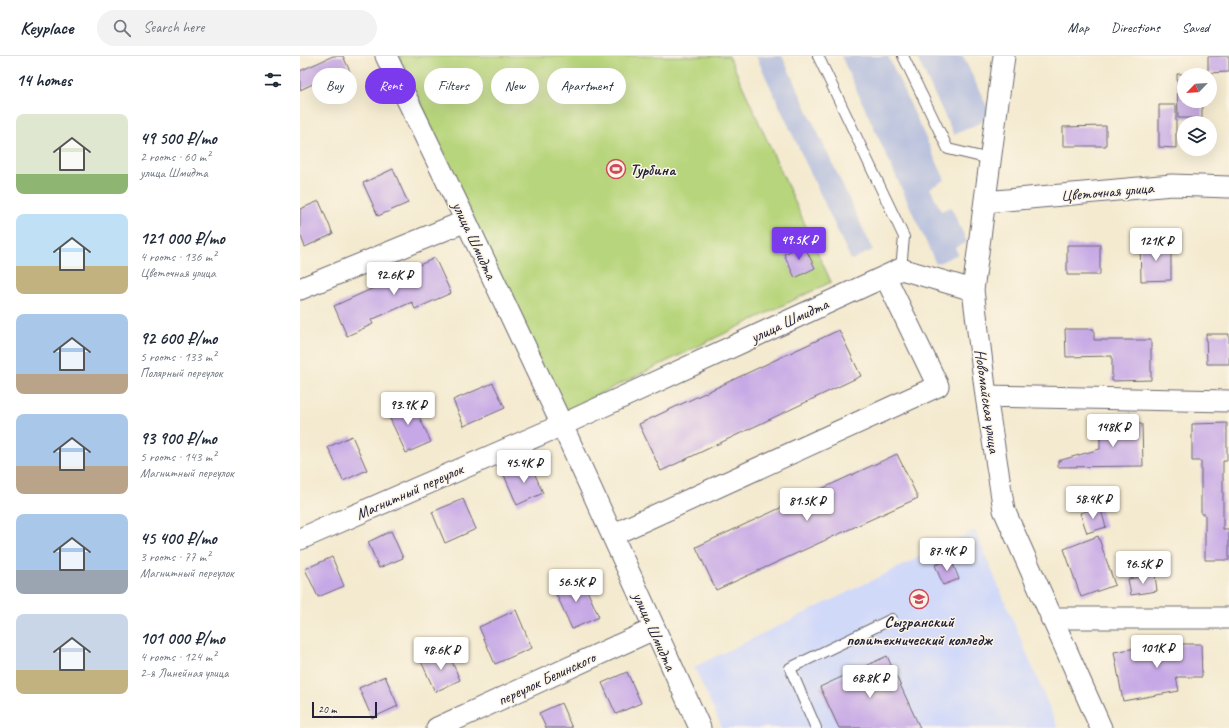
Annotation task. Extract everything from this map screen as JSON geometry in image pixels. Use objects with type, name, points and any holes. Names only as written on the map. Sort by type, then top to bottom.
[{"type":"street","name":"улица Шмидта","points":[[386,56],[562,425],[700,728]]},
{"type":"street","name":"Новомайская улица","points":[[1000,58],[985,202],[973,290],[986,396],[1004,510],[1101,728]]},
{"type":"street","name":"Цветочная улица","points":[[985,202],[1172,185],[1229,187]]},
{"type":"street","points":[[300,289],[466,221]]},
{"type":"street","name":"улица Шмидта","points":[[562,425],[893,273]]},
{"type":"street","points":[[893,273],[973,290]]},
{"type":"street","points":[[612,535],[938,386],[893,273]]},
{"type":"street","points":[[986,396],[1229,401]]},
{"type":"street","name":"Магнитный переулок","points":[[300,539],[562,425]]},
{"type":"street","points":[[1051,618],[1229,618]]},
{"type":"street","name":"переулок Белинского","points":[[437,728],[654,629]]},
{"type":"lane","points":[[818,56],[904,237],[893,273]]},
{"type":"lane","points":[[903,56],[948,150],[990,159]]},
{"type":"lane","points":[[816,728],[790,668],[892,619]]},
{"type":"shaded area","points":[[756,56],[782,56],[873,250],[851,260]]},
{"type":"shaded area","points":[[841,56],[888,56],[945,180],[930,188],[941,211],[951,207],[967,242],[955,248],[958,254],[936,264]]},
{"type":"shaded area","points":[[916,56],[963,56],[992,117],[954,135]]},
{"type":"shaded area","name":"Сызранский политехнический колледж","points":[[975,530],[1058,728],[722,728],[694,667]]},
{"type":"green space","name":"Турбина","points":[[399,56],[729,56],[831,282],[562,412],[416,93],[416,68],[404,68]]},
{"type":"building","points":[[333,56],[343,56],[348,68],[312,68],[312,84],[300,90],[300,71]]},
{"type":"building","points":[[1208,56],[1229,56],[1229,72],[1217,73],[1217,68],[1208,68]]},
{"type":"building","points":[[1159,105],[1176,105],[1176,148],[1159,147]]},
{"type":"building","points":[[1178,108],[1202,108],[1202,116],[1178,116]]},
{"type":"building","points":[[1106,126],[1106,146],[1063,146],[1063,127]]},
{"type":"building","points":[[393,169],[408,203],[378,216],[363,183]]},
{"type":"building","points":[[319,201],[333,234],[305,247],[300,234],[300,209]]},
{"type":"building","points":[[1140,243],[1171,243],[1171,280],[1141,281]]},
{"type":"building","points":[[804,245],[815,268],[795,278],[784,254]]},
{"type":"building","points":[[1067,245],[1100,245],[1100,275],[1067,275]]},
{"type":"building","points":[[435,258],[451,293],[415,309],[412,302],[371,320],[373,324],[347,336],[334,306],[400,276],[399,274]]},
{"type":"building","points":[[1065,329],[1094,329],[1094,340],[1151,340],[1151,380],[1112,381],[1112,356],[1066,357]]},
{"type":"building","points":[[839,330],[861,376],[661,471],[639,424]]},
{"type":"building","points":[[1206,334],[1229,334],[1229,364],[1207,364]]},
{"type":"building","points":[[493,383],[505,408],[464,426],[453,400]]},
{"type":"building","points":[[411,399],[431,442],[406,453],[386,410]]},
{"type":"building","points":[[1227,423],[1227,461],[1223,461],[1223,529],[1229,529],[1229,560],[1205,560],[1205,514],[1201,514],[1201,461],[1192,461],[1192,424]]},
{"type":"building","points":[[1100,424],[1142,424],[1143,466],[1058,467],[1058,461],[1100,449]]},
{"type":"building","points":[[352,436],[367,470],[343,481],[328,447]]},
{"type":"building","points":[[897,454],[918,498],[716,590],[696,547]]},
{"type":"building","points":[[530,463],[543,493],[517,505],[504,475]]},
{"type":"building","points":[[463,499],[476,529],[445,543],[432,512]]},
{"type":"building","points":[[1100,507],[1106,527],[1087,533],[1080,513]]},
{"type":"building","points":[[391,531],[403,558],[379,568],[368,542]]},
{"type":"building","points":[[1098,536],[1115,585],[1081,597],[1064,549]]},
{"type":"building","points":[[332,557],[344,586],[318,597],[305,569]]},
{"type":"building","points":[[951,559],[959,579],[943,585],[935,565]]},
{"type":"building","points":[[1155,575],[1157,591],[1131,595],[1128,579]]},
{"type":"building","points":[[581,577],[599,617],[572,629],[554,589]]},
{"type":"building","points":[[516,610],[532,648],[495,664],[479,627]]},
{"type":"building","points":[[1170,642],[1171,644],[1201,644],[1202,677],[1176,677],[1179,691],[1123,701],[1114,652]]},
{"type":"building","points":[[447,650],[460,680],[435,692],[421,661]]},
{"type":"building","points":[[887,656],[920,728],[839,728],[820,687]]},
{"type":"building","points":[[627,672],[641,703],[616,714],[602,683]]},
{"type":"building","points":[[385,676],[398,706],[372,718],[359,688]]},
{"type":"building","points":[[561,703],[572,728],[546,728],[539,713]]},
{"type":"place","name":"Турбина","points":[[616,169]]},
{"type":"place","name":"Сызранский политехнический колледж","points":[[919,599]]}]
